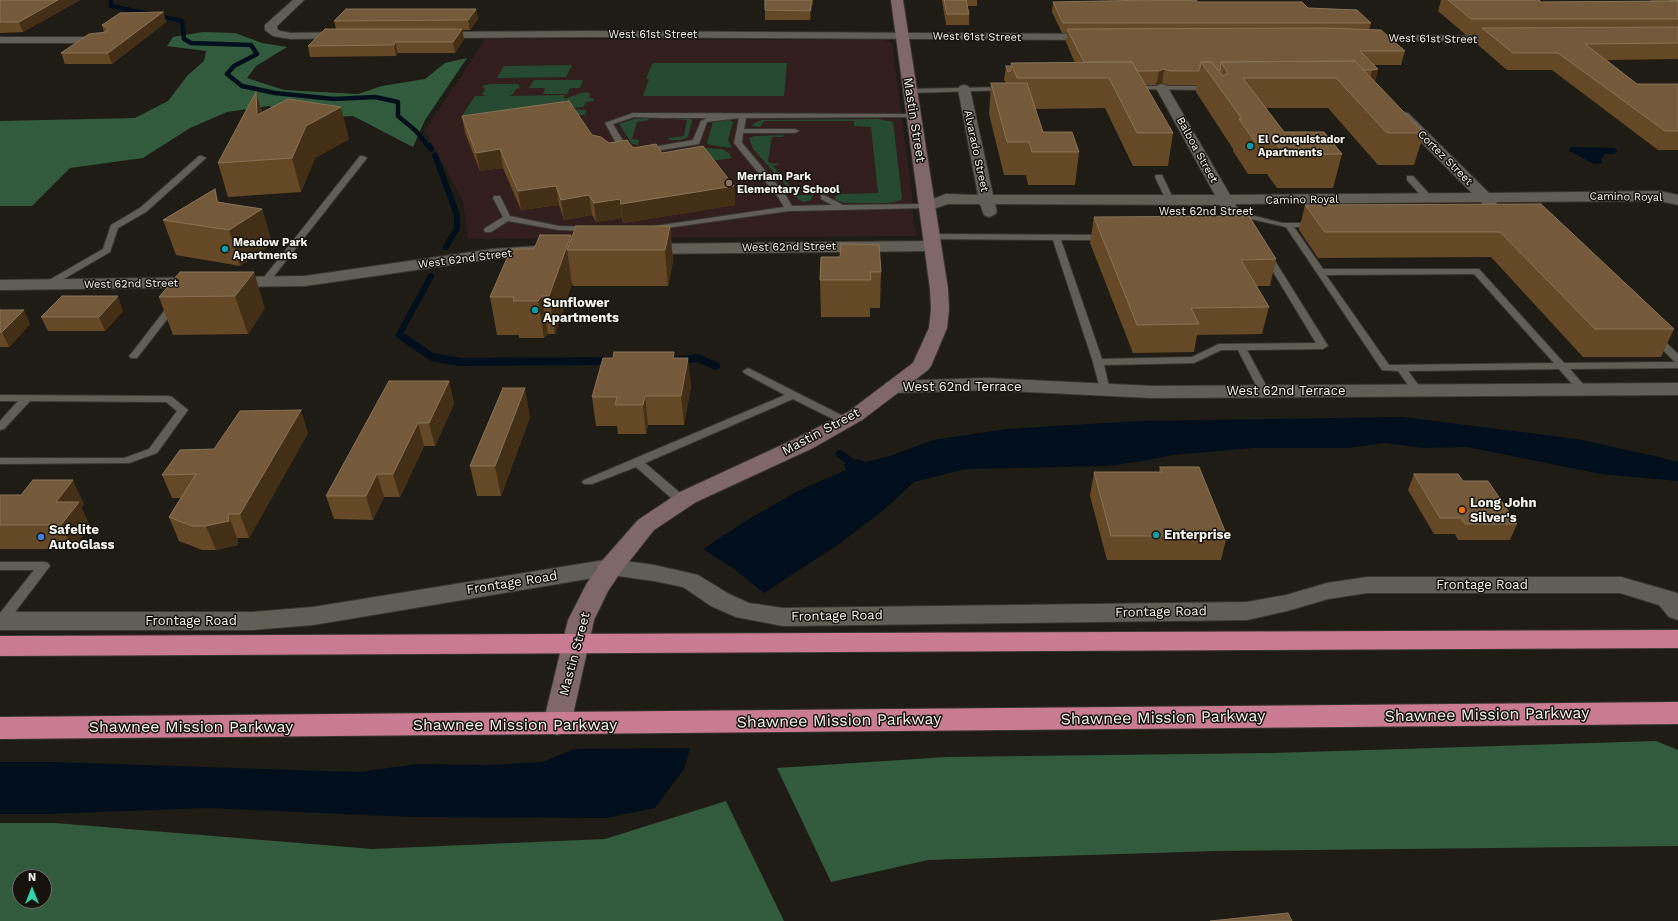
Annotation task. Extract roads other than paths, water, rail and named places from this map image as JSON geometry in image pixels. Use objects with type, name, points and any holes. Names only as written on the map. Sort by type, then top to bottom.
[{"type":"highway","points":[[0,629],[576,642],[1678,638]]},
{"type":"highway","name":"Shawnee Mission Parkway","points":[[0,728],[1678,713]]},
{"type":"street","points":[[299,0],[271,25],[271,30],[277,34],[291,36],[362,35]]},
{"type":"street","name":"Mastin Street","points":[[557,724],[582,620],[596,589],[611,567],[646,525],[682,501],[805,442],[855,416],[921,366],[938,328],[940,309],[898,0]]},
{"type":"street","name":"West 61st Street","points":[[425,35],[902,36],[989,38],[1108,37]]},
{"type":"street","name":"West 61st Street","points":[[1352,37],[1431,40],[1519,40]]},
{"type":"street","points":[[0,40],[105,40]]},
{"type":"street","name":"Balboa Street","points":[[1162,88],[1228,206]]},
{"type":"street","name":"Alvarado Street","points":[[964,89],[988,206]]},
{"type":"street","name":"Cortez Street","points":[[1395,109],[1498,211]]},
{"type":"street","name":"Camino Royal","points":[[988,206],[1170,200],[1228,206],[1428,198],[1660,196],[1678,200]]},
{"type":"street","name":"West 62nd Street","points":[[927,206],[950,213],[988,206],[1228,206],[1498,211],[1678,210]]},
{"type":"street","name":"West 62nd Street","points":[[628,249],[931,242]]},
{"type":"street","name":"West 62nd Street","points":[[0,285],[186,289],[305,281],[492,254],[554,250]]},
{"type":"street","name":"West 62nd Terrace","points":[[893,387],[987,384],[1152,392],[1678,389]]},
{"type":"street","name":"Frontage Road","points":[[0,629],[252,621],[313,616],[611,567],[690,581],[720,600],[745,611],[783,617],[1247,611],[1327,591],[1367,585],[1621,585],[1668,599],[1678,611]]},
{"type":"lane","points":[[1122,88],[1216,88]]},
{"type":"lane","points":[[1208,88],[1215,98]]},
{"type":"lane","points":[[910,91],[964,89],[996,91],[1011,89]]},
{"type":"lane","points":[[743,116],[716,118],[704,121],[696,142],[642,151],[623,148],[609,123],[633,115],[913,115]]},
{"type":"lane","points":[[743,116],[738,144],[782,196],[789,209]]},
{"type":"lane","points":[[741,131],[796,131]]},
{"type":"lane","points":[[47,285],[107,250],[114,227],[143,210],[202,158]]},
{"type":"lane","points":[[264,283],[362,158]]},
{"type":"lane","points":[[1158,178],[1170,200]]},
{"type":"lane","points":[[1410,178],[1428,198]]},
{"type":"lane","points":[[824,197],[841,207]]},
{"type":"lane","points":[[498,198],[507,218]]},
{"type":"lane","points":[[649,229],[789,209],[927,206]]},
{"type":"lane","points":[[1228,206],[1282,225],[1319,225]]},
{"type":"lane","points":[[488,230],[507,218],[559,228],[597,229]]},
{"type":"lane","points":[[1288,225],[1386,368],[1678,365]]},
{"type":"lane","points":[[931,242],[1112,236]]},
{"type":"lane","points":[[1056,237],[1098,362],[1105,390]]},
{"type":"lane","points":[[1098,362],[1194,360],[1219,347],[1323,346],[1263,248]]},
{"type":"lane","points":[[1320,272],[1476,271],[1582,390]]},
{"type":"lane","points":[[134,356],[186,289]]},
{"type":"lane","points":[[1650,333],[1678,360]]},
{"type":"lane","points":[[1242,347],[1264,391]]},
{"type":"lane","points":[[1401,368],[1418,391]]},
{"type":"lane","points":[[748,371],[845,421]]},
{"type":"lane","points":[[588,482],[794,395]]},
{"type":"lane","points":[[0,398],[168,399],[183,410],[153,451],[125,461],[0,461]]},
{"type":"lane","points":[[0,427],[27,398]]},
{"type":"lane","points":[[637,462],[682,501]]},
{"type":"lane","points":[[0,566],[44,566],[0,629]]},
{"type":"water","points":[[1571,147],[1613,148],[1618,151],[1614,154],[1605,154],[1601,159],[1602,163],[1594,164],[1569,151]]},
{"type":"water","points":[[1403,417],[1577,439],[1659,457],[1678,462],[1678,481],[1601,474],[1467,447],[1423,448],[1384,443],[1348,448],[1253,448],[1172,455],[1108,466],[966,469],[914,482],[885,509],[839,544],[764,593],[734,569],[703,549],[747,520],[798,491],[846,470],[844,464],[858,459],[865,462],[890,456],[933,440],[1007,429],[1138,421]]},
{"type":"water","points":[[690,748],[684,769],[655,808],[606,818],[410,817],[208,808],[45,814],[0,814],[0,762],[50,762],[358,772],[418,764],[488,765],[543,762],[574,749]]},
{"type":"waterway","points":[[111,0],[111,6],[182,21],[184,39],[191,43],[251,45],[257,54],[234,66],[227,74],[242,86],[275,93],[334,99],[375,97],[398,102],[398,116],[416,131],[429,147]]},
{"type":"waterway","points":[[435,155],[457,215],[457,228],[446,247]]},
{"type":"waterway","points":[[405,339],[399,335],[431,276]]},
{"type":"waterway","points":[[404,338],[432,357],[460,362],[612,361]]},
{"type":"waterway","points":[[678,360],[698,358],[716,366]]},
{"type":"waterway","points":[[840,454],[859,468]]},
{"type":"place","name":"El Conquistador Apartments","points":[[1250,146]]},
{"type":"place","name":"Merriam Park Elementary School","points":[[729,183]]},
{"type":"place","name":"Meadow Park Apartments","points":[[225,249]]},
{"type":"place","name":"Sunflower Apartments","points":[[535,310]]},
{"type":"place","name":"Long John Silver's","points":[[1462,510]]},
{"type":"place","name":"Enterprise","points":[[1156,535]]},
{"type":"place","name":"Safelite AutoGlass","points":[[41,537]]}]
